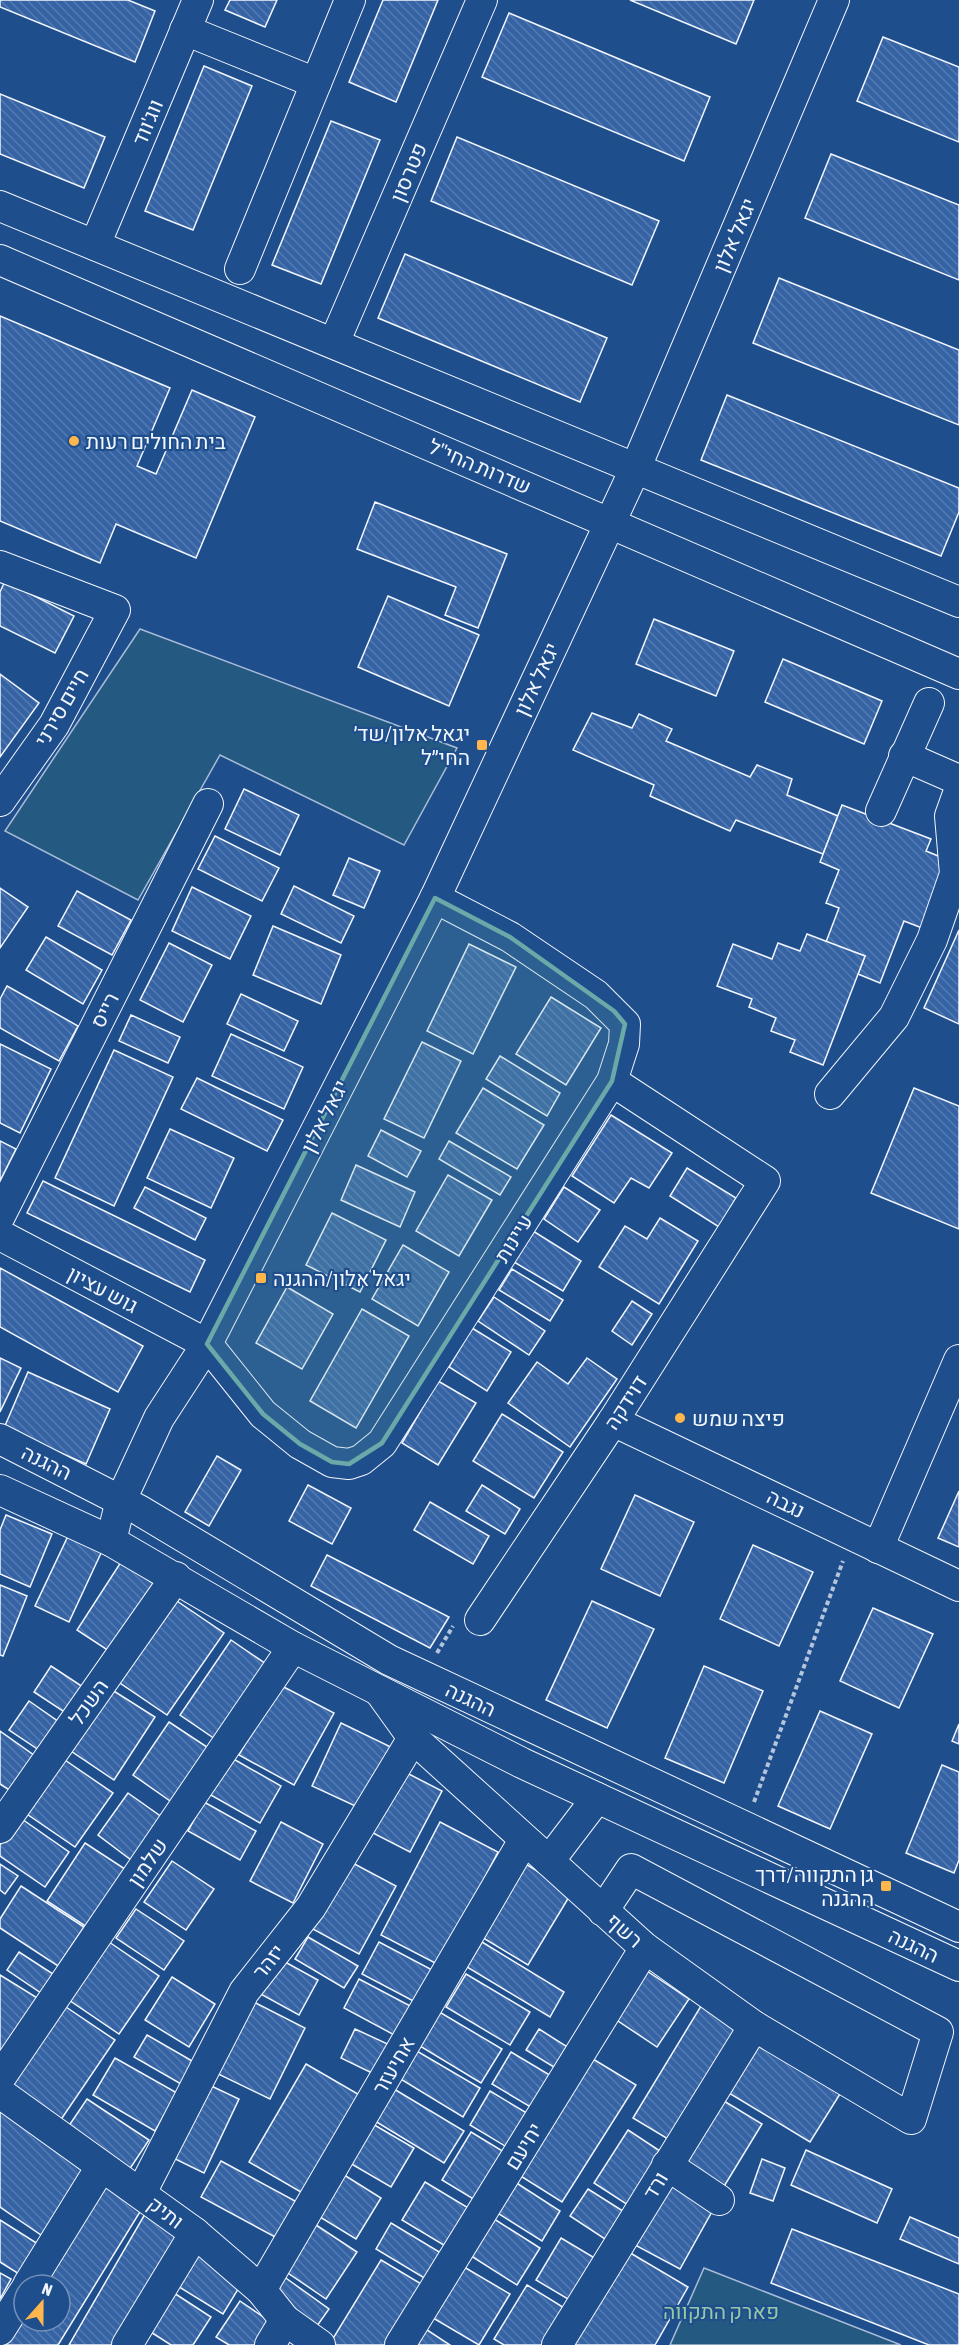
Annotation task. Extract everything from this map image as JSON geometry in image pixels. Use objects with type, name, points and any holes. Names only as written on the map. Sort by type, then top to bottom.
[{"type":"street","name":"ווג'ווד","points":[[95,245],[198,0]]},
{"type":"street","points":[[240,269],[350,0]]},
{"type":"street","name":"פטרסון","points":[[334,343],[482,0]]},
{"type":"street","name":"יגאל אלון","points":[[111,1541],[130,1505],[159,1418],[207,1344],[435,898],[636,467],[834,0]]},
{"type":"street","points":[[185,30],[316,83]]},
{"type":"street","points":[[0,206],[958,599]]},
{"type":"street","name":"שדרות החי\"ל","points":[[0,260],[610,521],[959,674]]},
{"type":"street","name":"חיים סירני","points":[[0,566],[115,610],[54,725],[0,801]]},
{"type":"street","points":[[881,811],[929,703]]},
{"type":"street","points":[[904,756],[959,780]]},
{"type":"street","points":[[830,1094],[894,1017],[932,940],[955,874],[950,816],[959,791]]},
{"type":"street","name":"רייס","points":[[0,1216],[208,804]]},
{"type":"street","name":"עיינות","points":[[207,1344],[263,1414],[300,1444],[332,1462],[349,1464],[361,1460],[382,1443],[612,1081],[624,1044],[625,1024],[614,1011],[596,995],[510,937],[435,898]]},
{"type":"street","name":"דוידקה","points":[[467,1622],[614,1421],[765,1181],[612,1081]]},
{"type":"street","name":"גוש עציון","points":[[0,1235],[207,1344]]},
{"type":"street","points":[[865,1541],[959,1360]]},
{"type":"street","name":"נגבה","points":[[614,1421],[959,1586]]},
{"type":"street","name":"ההגנה","points":[[0,1439],[130,1505],[389,1660],[959,1927]]},
{"type":"street","name":"ההגנה","points":[[0,1490],[111,1541],[293,1647],[380,1692],[597,1798],[959,1966]]},
{"type":"street","name":"השכל","points":[[0,1828],[176,1577]]},
{"type":"street","name":"שלמון","points":[[0,2078],[293,1647]]},
{"type":"street","name":"רשף","points":[[380,1692],[412,1738],[524,1840],[549,1861],[603,1911],[645,1948],[754,2026],[911,2119],[938,2032],[631,1869],[603,1911]]},
{"type":"street","name":"יזהר","points":[[141,2193],[244,1992],[311,1908],[412,1738]]},
{"type":"street","points":[[549,1861],[597,1798]]},
{"type":"street","name":"אחיעזר","points":[[261,2290],[524,1840]]},
{"type":"street","name":"יחיעם","points":[[400,2345],[645,1948]]},
{"type":"street","name":"ורד","points":[[557,2345],[754,2026]]},
{"type":"street","name":"ותיק","points":[[0,2094],[195,2233],[261,2290],[277,2332],[320,2345]]},
{"type":"street","points":[[667,2165],[718,2200]]},
{"type":"street","points":[[36,2273],[102,2167]]},
{"type":"street","points":[[127,2345],[195,2233]]},
{"type":"street","points":[[0,2331],[12,2312]]},
{"type":"path","points":[[744,1827],[865,1541]]},
{"type":"path","points":[[438,1650],[467,1622]]},
{"type":"highlighted area","points":[[435,898],[510,937],[614,1011],[625,1024],[612,1081],[382,1443],[349,1464],[332,1462],[300,1444],[263,1414],[207,1344]]},
{"type":"green space","points":[[140,629],[457,748],[404,845],[220,755],[138,900],[5,831]]},
{"type":"green space","name":"פארק התקווה","points":[[704,2268],[901,2345],[670,2345]]},
{"type":"building","points":[[0,0],[128,0],[155,11],[135,62],[0,7]]},
{"type":"building","points":[[230,0],[277,0],[265,27],[225,10]]},
{"type":"building","points":[[383,0],[438,0],[396,102],[349,82]]},
{"type":"building","points":[[630,0],[754,0],[736,44]]},
{"type":"building","points":[[509,13],[710,97],[684,161],[482,77]]},
{"type":"building","points":[[883,37],[959,67],[959,142],[857,101]]},
{"type":"building","points":[[204,66],[252,86],[193,230],[145,211]]},
{"type":"building","points":[[0,94],[105,137],[84,188],[0,154]]},
{"type":"building","points":[[331,121],[380,140],[321,284],[272,265]]},
{"type":"building","points":[[457,137],[659,221],[632,285],[431,201]]},
{"type":"building","points":[[831,154],[959,205],[959,280],[805,218]]},
{"type":"building","points":[[405,254],[607,338],[580,402],[378,318]]},
{"type":"building","points":[[779,278],[959,350],[959,425],[753,343]]},
{"type":"building","name":"בית החולים רעות","points":[[0,316],[170,388],[137,466],[156,474],[192,390],[255,417],[196,558],[116,524],[100,563],[0,521]]},
{"type":"building","points":[[727,395],[959,488],[959,512],[941,556],[701,460]]},
{"type":"building","points":[[375,502],[507,554],[478,628],[445,615],[456,587],[357,549]]},
{"type":"building","points":[[5,581],[74,616],[55,653],[0,626],[0,592]]},
{"type":"building","points":[[388,596],[479,635],[449,706],[358,667]]},
{"type":"building","points":[[654,619],[734,651],[716,696],[636,664]]},
{"type":"building","points":[[783,659],[882,701],[864,744],[765,702]]},
{"type":"building","points":[[0,674],[39,703],[0,757]]},
{"type":"building","points":[[592,713],[632,728],[639,714],[672,729],[666,741],[750,777],[757,765],[792,779],[787,795],[838,816],[823,854],[736,820],[730,831],[650,796],[654,785],[573,750]]},
{"type":"building","points":[[244,789],[299,815],[280,855],[225,829]]},
{"type":"building","points":[[842,805],[931,839],[926,851],[948,860],[922,928],[904,921],[880,983],[858,974],[865,956],[826,942],[839,908],[826,903],[839,870],[820,862]]},
{"type":"building","points":[[215,836],[279,868],[262,901],[198,869]]},
{"type":"building","points":[[349,858],[380,871],[364,908],[333,895]]},
{"type":"building","points":[[294,886],[354,916],[341,943],[281,914]]},
{"type":"building","points":[[192,887],[251,916],[230,959],[172,931]]},
{"type":"building","points":[[0,888],[28,907],[0,948]]},
{"type":"building","points":[[77,891],[131,920],[112,955],[58,926]]},
{"type":"building","points":[[273,926],[341,955],[321,1004],[253,975]]},
{"type":"building","points":[[959,930],[959,1024],[924,1008]]},
{"type":"building","points":[[807,934],[865,956],[823,1065],[790,1052],[795,1040],[771,1031],[776,1018],[749,1007],[752,999],[717,986],[733,944],[772,959],[778,943],[800,951]]},
{"type":"building","points":[[46,937],[102,970],[83,1004],[26,970]]},
{"type":"building","points":[[169,943],[212,965],[183,1022],[140,1000]]},
{"type":"building","points":[[469,944],[516,967],[473,1054],[427,1031]]},
{"type":"building","points":[[7,986],[78,1026],[59,1061],[0,1028],[0,999]]},
{"type":"building","points":[[241,994],[298,1021],[284,1051],[227,1024]]},
{"type":"building","points":[[551,997],[601,1028],[566,1085],[516,1054]]},
{"type":"building","points":[[131,1015],[180,1037],[168,1063],[119,1041]]},
{"type":"building","points":[[231,1034],[303,1067],[284,1109],[212,1076]]},
{"type":"building","points":[[422,1042],[461,1061],[424,1138],[384,1119]]},
{"type":"building","points":[[0,1044],[51,1069],[20,1133],[0,1123]]},
{"type":"building","points":[[114,1050],[173,1077],[114,1206],[55,1178]]},
{"type":"building","points":[[500,1056],[560,1093],[547,1116],[486,1079]]},
{"type":"building","points":[[197,1078],[283,1120],[267,1151],[181,1109]]},
{"type":"building","points":[[483,1088],[544,1125],[517,1169],[456,1133]]},
{"type":"building","points":[[914,1088],[959,1106],[959,1229],[871,1193]]},
{"type":"building","points":[[611,1115],[672,1153],[649,1188],[631,1178],[614,1203],[572,1176]]},
{"type":"building","points":[[170,1129],[234,1158],[211,1208],[147,1178]]},
{"type":"building","points":[[381,1130],[421,1151],[407,1177],[368,1156]]},
{"type":"building","points":[[0,1141],[16,1149],[0,1181]]},
{"type":"building","points":[[449,1141],[511,1177],[500,1195],[439,1159]]},
{"type":"building","points":[[356,1165],[415,1192],[400,1227],[341,1200]]},
{"type":"building","points":[[687,1168],[736,1198],[719,1227],[670,1196]]},
{"type":"building","points":[[448,1175],[492,1200],[459,1256],[416,1231]]},
{"type":"building","points":[[43,1181],[205,1260],[190,1292],[27,1213]]},
{"type":"building","points":[[145,1187],[206,1218],[195,1240],[134,1208]]},
{"type":"building","points":[[564,1187],[600,1210],[578,1242],[544,1219]]},
{"type":"building","points":[[332,1213],[386,1240],[360,1292],[306,1265]]},
{"type":"building","points":[[660,1218],[698,1241],[659,1304],[599,1267],[625,1226],[647,1239]]},
{"type":"building","points":[[533,1231],[581,1261],[563,1291],[514,1262]]},
{"type":"building","points":[[403,1245],[449,1272],[418,1326],[372,1299]]},
{"type":"building","points":[[0,1268],[143,1346],[118,1392],[0,1327]]},
{"type":"building","points":[[512,1269],[563,1300],[550,1321],[499,1290]]},
{"type":"building","points":[[287,1287],[333,1314],[302,1369],[256,1343]]},
{"type":"building","points":[[494,1297],[545,1331],[529,1355],[478,1321]]},
{"type":"building","points":[[632,1301],[652,1314],[632,1345],[612,1331]]},
{"type":"building","points":[[362,1309],[409,1336],[356,1428],[310,1401]]},
{"type":"building","points":[[472,1328],[511,1352],[487,1391],[449,1367]]},
{"type":"building","points":[[0,1358],[21,1368],[0,1412]]},
{"type":"building","points":[[587,1358],[617,1379],[570,1447],[508,1403],[537,1362],[568,1384]]},
{"type":"building","points":[[28,1372],[110,1409],[86,1464],[4,1428]]},
{"type":"building","points":[[438,1381],[476,1403],[438,1465],[402,1443]]},
{"type":"building","points":[[502,1414],[563,1452],[534,1498],[473,1461]]},
{"type":"building","points":[[217,1456],[241,1470],[209,1526],[185,1512]]},
{"type":"building","points":[[308,1485],[351,1508],[332,1544],[289,1521]]},
{"type":"building","points":[[482,1485],[520,1509],[505,1534],[466,1511]]},
{"type":"building","points":[[959,1491],[959,1547],[938,1538]]},
{"type":"building","points":[[635,1495],[694,1522],[660,1596],[601,1569]]},
{"type":"building","points":[[430,1502],[489,1536],[473,1564],[414,1530]]},
{"type":"building","points":[[6,1515],[52,1534],[30,1587],[0,1574],[0,1530]]},
{"type":"building","points":[[68,1536],[102,1551],[69,1622],[35,1606]]},
{"type":"building","points":[[753,1545],[813,1572],[779,1646],[720,1619]]},
{"type":"building","points":[[327,1555],[449,1617],[430,1648],[311,1586]]},
{"type":"building","points":[[121,1562],[156,1585],[112,1653],[77,1630]]},
{"type":"building","points":[[0,1585],[27,1596],[3,1656],[0,1655]]},
{"type":"building","points":[[174,1599],[224,1633],[167,1715],[117,1681]]},
{"type":"building","points":[[592,1601],[654,1629],[607,1728],[546,1700]]},
{"type":"building","points":[[873,1608],[933,1634],[899,1708],[840,1681]]},
{"type":"building","points":[[231,1640],[269,1666],[218,1741],[180,1715]]},
{"type":"building","points":[[51,1666],[86,1689],[69,1715],[34,1692]]},
{"type":"building","points":[[704,1666],[763,1691],[724,1783],[665,1758]]},
{"type":"building","points":[[278,1684],[334,1713],[294,1785],[239,1755]]},
{"type":"building","points":[[109,1688],[155,1717],[114,1780],[68,1749]]},
{"type":"building","points":[[29,1701],[62,1724],[42,1752],[9,1730]]},
{"type":"building","points":[[820,1711],[872,1734],[830,1829],[778,1806]]},
{"type":"building","points":[[169,1722],[210,1749],[173,1803],[133,1775]]},
{"type":"building","points":[[341,1723],[393,1748],[364,1810],[312,1786]]},
{"type":"building","points":[[959,1724],[959,1744],[952,1741]]},
{"type":"building","points":[[0,1731],[38,1758],[14,1793],[0,1784]]},
{"type":"building","points":[[230,1757],[281,1786],[260,1823],[209,1794]]},
{"type":"building","points":[[62,1758],[113,1793],[75,1847],[24,1812]]},
{"type":"building","points":[[942,1765],[959,1772],[959,1860],[954,1873],[906,1853]]},
{"type":"building","points":[[401,1770],[442,1791],[410,1852],[369,1831]]},
{"type":"building","points":[[128,1793],[166,1820],[135,1863],[98,1835]]},
{"type":"building","points":[[204,1802],[256,1831],[240,1860],[188,1831]]},
{"type":"building","points":[[19,1817],[69,1852],[45,1887],[0,1856],[0,1845]]},
{"type":"building","points":[[281,1822],[323,1844],[293,1903],[250,1881]]},
{"type":"building","points":[[440,1822],[498,1852],[439,1965],[381,1935]]},
{"type":"building","points":[[85,1843],[128,1871],[90,1929],[47,1901]]},
{"type":"building","points":[[347,1860],[396,1886],[359,1954],[311,1928]]},
{"type":"building","points":[[172,1861],[214,1889],[186,1930],[144,1902]]},
{"type":"building","points":[[524,1863],[572,1892],[528,1965],[480,1936]]},
{"type":"building","points":[[0,1864],[18,1876],[5,1894],[0,1890]]},
{"type":"building","points":[[21,1886],[84,1927],[58,1966],[0,1928],[0,1919]]},
{"type":"building","points":[[136,1909],[184,1941],[164,1970],[116,1938]]},
{"type":"building","points":[[308,1937],[358,1966],[344,1988],[295,1959]]},
{"type":"building","points":[[109,1942],[159,1976],[119,2034],[69,2000]]},
{"type":"building","points":[[379,1942],[436,1972],[419,2004],[362,1974]]},
{"type":"building","points":[[482,1942],[564,1992],[550,2017],[467,1967]]},
{"type":"building","points":[[19,1952],[53,1974],[41,1993],[7,1970]]},
{"type":"building","points":[[276,1957],[318,1980],[299,2015],[257,1992]]},
{"type":"building","points":[[647,1971],[689,1999],[657,2047],[615,2019]]},
{"type":"building","points":[[466,1974],[530,2012],[510,2045],[446,2007]]},
{"type":"building","points":[[0,1975],[39,1999],[0,2061]]},
{"type":"building","points":[[172,1977],[215,2004],[189,2047],[145,2020]]},
{"type":"building","points":[[359,1979],[416,2009],[400,2038],[344,2008]]},
{"type":"building","points":[[250,2000],[305,2028],[270,2099],[214,2072]]},
{"type":"building","points":[[63,2005],[115,2040],[58,2124],[6,2089]]},
{"type":"building","points":[[701,2006],[741,2029],[673,2142],[633,2118]]},
{"type":"building","points":[[436,2010],[502,2049],[481,2083],[415,2043]]},
{"type":"building","points":[[355,2029],[392,2046],[378,2076],[341,2058]]},
{"type":"building","points":[[539,2029],[569,2048],[557,2069],[526,2050]]},
{"type":"building","points":[[147,2035],[194,2062],[181,2084],[134,2057]]},
{"type":"building","points":[[753,2042],[840,2094],[810,2142],[724,2090]]},
{"type":"building","points":[[410,2047],[480,2088],[463,2117],[394,2075]]},
{"type":"building","points":[[511,2052],[553,2077],[534,2109],[492,2084]]},
{"type":"building","points":[[115,2058],[177,2093],[155,2131],[93,2095]]},
{"type":"building","points":[[593,2059],[636,2085],[562,2202],[519,2175]]},
{"type":"building","points":[[306,2064],[363,2097],[306,2195],[249,2162]]},
{"type":"building","points":[[205,2083],[239,2099],[204,2173],[171,2157]]},
{"type":"building","points":[[389,2086],[464,2131],[444,2163],[370,2118]]},
{"type":"building","points":[[490,2091],[530,2115],[510,2149],[470,2125]]},
{"type":"building","points":[[719,2098],[762,2124],[720,2193],[677,2167]]},
{"type":"building","points":[[87,2099],[149,2140],[127,2173],[64,2133]]},
{"type":"building","points":[[0,2109],[90,2170],[44,2237],[0,2207]]},
{"type":"building","points":[[371,2123],[414,2148],[391,2187],[348,2162]]},
{"type":"building","points":[[628,2130],[663,2153],[628,2205],[594,2183]]},
{"type":"building","points":[[471,2132],[509,2155],[480,2203],[442,2180]]},
{"type":"building","points":[[806,2150],[892,2189],[877,2223],[791,2185]]},
{"type":"building","points":[[762,2159],[785,2168],[773,2201],[750,2193]]},
{"type":"building","points":[[221,2161],[297,2202],[277,2238],[201,2197]]},
{"type":"building","points":[[341,2173],[381,2198],[356,2239],[315,2214]]},
{"type":"building","points":[[103,2182],[143,2207],[72,2322],[72,2273],[47,2273]]},
{"type":"building","points":[[425,2182],[470,2209],[447,2247],[402,2220]]},
{"type":"building","points":[[515,2182],[560,2211],[542,2241],[496,2212]]},
{"type":"building","points":[[669,2183],[714,2208],[680,2269],[635,2245]]},
{"type":"building","points":[[588,2189],[626,2213],[608,2241],[570,2216]]},
{"type":"building","points":[[145,2214],[179,2234],[115,2345],[69,2345]]},
{"type":"building","points":[[491,2217],[540,2248],[517,2285],[468,2254]]},
{"type":"building","points":[[910,2217],[959,2238],[959,2264],[900,2239]]},
{"type":"building","points":[[0,2220],[38,2244],[20,2273],[0,2262]]},
{"type":"building","points":[[391,2223],[441,2253],[426,2279],[376,2249]]},
{"type":"building","points":[[316,2225],[357,2252],[326,2299],[285,2271]]},
{"type":"building","points":[[792,2229],[959,2294],[959,2345],[929,2345],[771,2283]]},
{"type":"building","points":[[561,2238],[598,2260],[573,2302],[536,2280]]},
{"type":"building","points":[[627,2251],[688,2287],[655,2345],[573,2345]]},
{"type":"building","points":[[197,2252],[243,2281],[223,2314],[176,2285]]},
{"type":"building","points":[[381,2260],[423,2285],[388,2345],[329,2345]]},
{"type":"building","points":[[464,2267],[510,2294],[479,2345],[433,2318]]},
{"type":"building","points":[[0,2273],[11,2279],[0,2299]]},
{"type":"building","points":[[283,2276],[329,2309],[317,2326],[271,2293]]},
{"type":"building","points":[[527,2285],[566,2309],[544,2345],[504,2345],[494,2339]]},
{"type":"building","points":[[174,2293],[211,2317],[193,2345],[171,2345],[149,2331]]},
{"type":"building","points":[[240,2301],[275,2325],[262,2345],[229,2345],[216,2337]]},
{"type":"building","points":[[421,2326],[450,2345],[408,2345]]},
{"type":"building","points":[[12,2330],[12,2333],[65,2333],[58,2345],[3,2345]]},
{"type":"place","name":"בית החולים רעות","points":[[74,441]]},
{"type":"place","name":"יגאל אלון/שד׳ החי״ל","points":[[482,745]]},
{"type":"place","name":"יגאל אלון/ההגנה","points":[[261,1278]]},
{"type":"place","name":"פיצה שמש","points":[[680,1418]]},
{"type":"place","name":"גן התקווה/דרך ההגנה","points":[[886,1886]]}]
